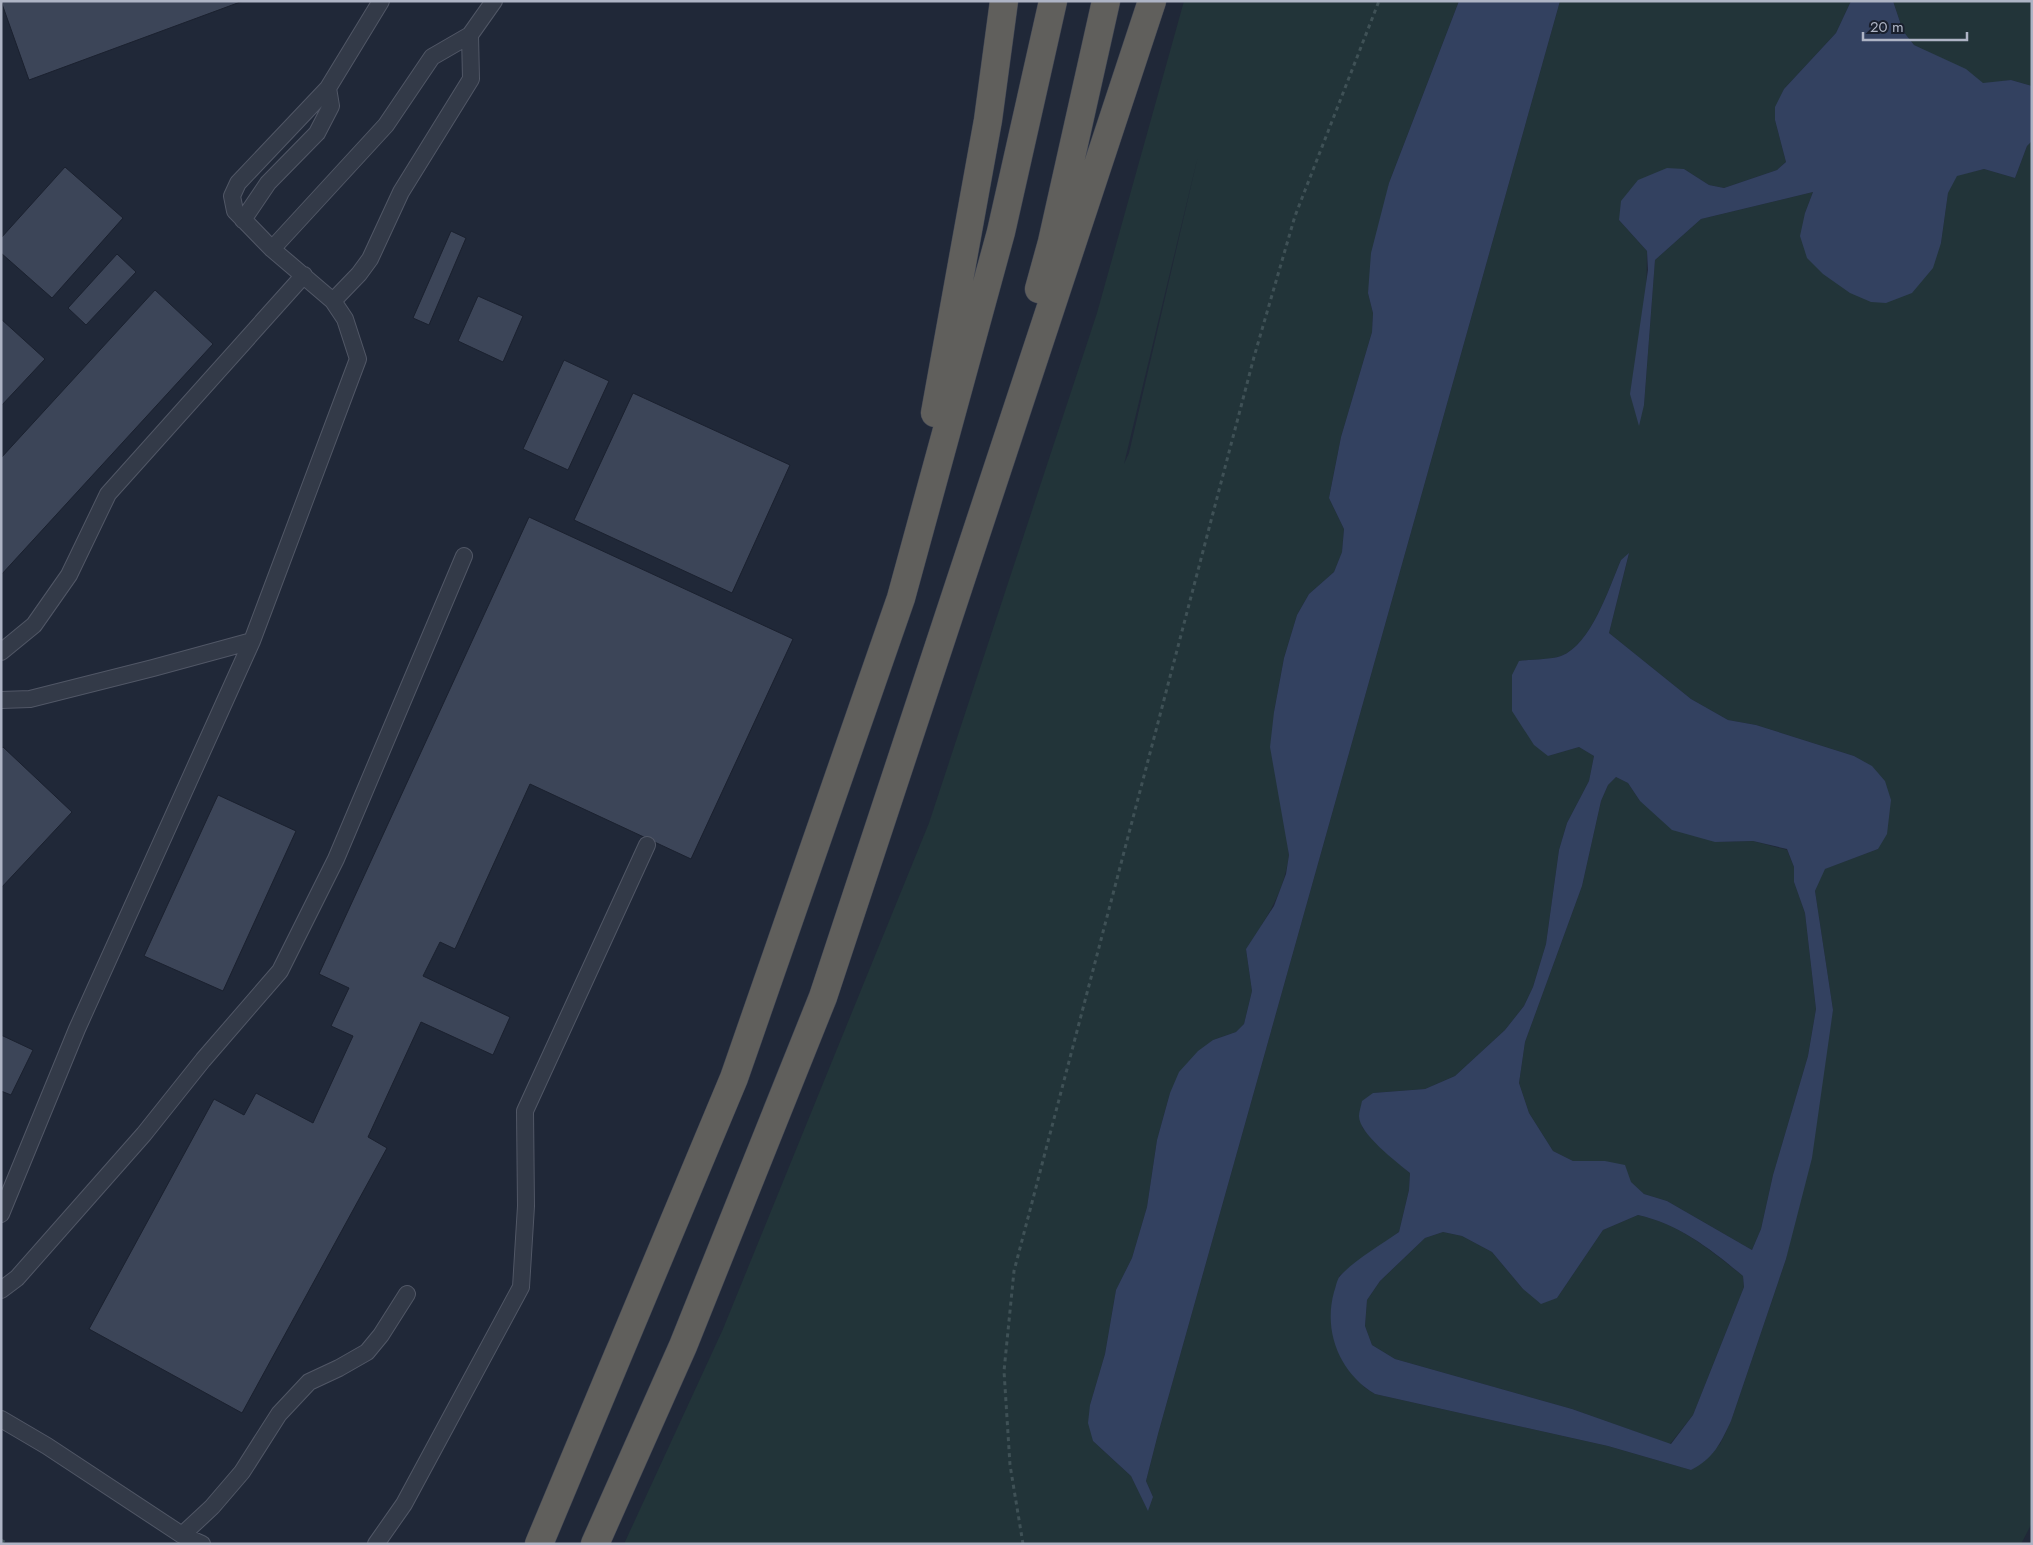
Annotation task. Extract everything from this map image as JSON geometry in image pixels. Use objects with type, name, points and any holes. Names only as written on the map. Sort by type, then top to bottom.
[{"type":"highway","points":[[901,598],[988,120],[1004,1]]},
{"type":"highway","points":[[539,1544],[734,1078],[901,598],[1001,232],[1053,1]]},
{"type":"highway","points":[[949,616],[1052,242],[1106,1]]},
{"type":"highway","points":[[595,1544],[682,1346],[823,997],[1152,1]]},
{"type":"lane","points":[[1,1214],[77,1028],[252,641],[358,359],[345,319],[333,300],[272,249],[243,220],[235,211],[232,196],[238,183],[328,88],[381,1]]},
{"type":"lane","points":[[272,249],[386,125],[432,57],[470,35],[494,1]]},
{"type":"lane","points":[[333,300],[359,274],[370,259],[401,192],[471,79],[470,35]]},
{"type":"lane","points":[[243,220],[268,183],[317,133],[331,106],[328,88]]},
{"type":"lane","points":[[1,652],[34,624],[69,575],[108,494],[304,275]]},
{"type":"lane","points":[[1,1290],[17,1278],[84,1199],[144,1134],[203,1060],[280,971],[336,859],[464,556]]},
{"type":"lane","points":[[1,700],[30,698],[153,668],[252,641]]},
{"type":"lane","points":[[376,1544],[404,1504],[521,1287],[526,1206],[525,1111],[647,845]]},
{"type":"lane","points":[[182,1535],[212,1508],[242,1472],[278,1414],[309,1382],[367,1352],[381,1335],[407,1294]]},
{"type":"lane","points":[[1,1419],[47,1446],[182,1535],[202,1544]]},
{"type":"path","points":[[1023,1544],[1010,1465],[1004,1372],[1014,1271],[1254,357],[1295,216],[1379,1]]},
{"type":"path","points":[[1,1540],[8,1544]]},
{"type":"shaded area","points":[[1184,1],[1459,1],[1389,183],[1368,293],[1373,313],[1372,332],[1341,437],[1329,498],[1344,529],[1342,552],[1334,572],[1309,594],[1297,615],[1284,658],[1274,712],[1289,855],[1287,869],[1274,904],[1246,949],[1252,991],[1244,1024],[1236,1032],[1213,1040],[1170,1093],[1157,1140],[1147,1207],[1132,1258],[1116,1290],[1105,1354],[1090,1405],[1093,1441],[1131,1476],[1148,1510],[1153,1497],[1146,1481],[1158,1434],[1560,1],[1851,1],[1836,33],[1784,89],[1775,120],[1786,162],[1777,170],[1724,188],[1709,185],[1684,169],[1619,220],[1647,251],[1644,405],[1655,260],[1701,219],[1813,192],[1805,213],[1941,243],[1948,193],[1957,175],[1984,169],[2015,178],[2027,146],[2032,141],[2032,1523],[2021,1544],[624,1544],[723,1329],[929,823],[1097,313]],"holes":[[[1198,156],[1129,453],[1124,464]],[[1629,554],[1609,633],[1691,699],[1728,720],[1756,725],[1854,756],[1871,766],[1885,781],[1878,849],[1824,869],[1815,891],[1833,1010],[1786,1259],[1731,1421],[1720,1444],[1691,1470],[1608,1446],[1375,1394],[1364,1387],[1339,1276],[1399,1232],[1409,1190],[1410,1173],[1374,1141],[1362,1127],[1373,1093],[1425,1089],[1455,1076],[1505,1030],[1524,1006],[1533,987],[1546,944],[1559,850],[1567,823],[1589,781],[1594,756],[1579,747],[1548,756],[1520,661],[1561,656],[1572,650],[1590,628],[1605,600],[1621,560]]]},
{"type":"shaded area","points":[[1893,1],[2032,1],[2032,86],[2011,80],[1983,84],[1966,70],[1914,45],[1903,31]]},
{"type":"shaded area","points":[[1616,777],[1628,783],[1640,801],[1715,842],[1753,841],[1787,850],[1794,867],[1794,882],[1805,913],[1816,1009],[1808,1056],[1773,1175],[1761,1229],[1752,1250],[1667,1201],[1644,1194],[1605,1161],[1573,1161],[1553,1151],[1529,1113],[1519,1083],[1525,1042],[1582,886],[1601,801],[1608,785]]},
{"type":"shaded area","points":[[1638,1215],[1681,1231],[1743,1276],[1744,1287],[1693,1415],[1670,1444],[1572,1409],[1395,1359],[1372,1345],[1365,1326],[1367,1300],[1380,1281],[1425,1238],[1443,1232],[1462,1236],[1492,1252],[1523,1289],[1557,1298],[1603,1230]]},
{"type":"water","points":[[1459,1],[1560,1],[1158,1434],[1146,1481],[1153,1497],[1148,1511],[1131,1476],[1093,1441],[1088,1423],[1090,1405],[1105,1354],[1116,1290],[1132,1258],[1147,1207],[1157,1140],[1170,1093],[1179,1072],[1198,1051],[1213,1040],[1236,1032],[1244,1024],[1252,991],[1246,949],[1274,906],[1286,874],[1289,855],[1270,747],[1284,658],[1297,615],[1309,594],[1334,572],[1342,552],[1344,529],[1329,498],[1341,437],[1372,332],[1373,313],[1368,293],[1371,253],[1389,183]]},
{"type":"water","points":[[1851,1],[1893,1],[1903,31],[1914,45],[1966,69],[1983,83],[2011,80],[2032,86],[2032,141],[2027,146],[2015,178],[1984,169],[1957,176],[1948,193],[1941,243],[1933,268],[1912,293],[1886,303],[1871,302],[1850,293],[1823,274],[1807,258],[1800,236],[1805,213],[1813,192],[1701,219],[1655,260],[1644,405],[1639,426],[1630,394],[1648,270],[1647,251],[1619,220],[1621,201],[1638,180],[1667,168],[1684,169],[1709,185],[1724,188],[1777,170],[1786,162],[1775,120],[1775,107],[1784,89],[1836,33]]},
{"type":"water","points":[[1629,553],[1609,633],[1691,699],[1728,720],[1756,725],[1854,756],[1872,766],[1885,781],[1891,800],[1887,834],[1878,849],[1825,869],[1815,891],[1833,1010],[1812,1158],[1786,1259],[1731,1421],[1716,1450],[1705,1461],[1691,1470],[1608,1446],[1375,1394],[1352,1375],[1344,1363],[1337,1350],[1331,1322],[1331,1307],[1338,1278],[1354,1263],[1399,1232],[1409,1190],[1410,1173],[1365,1131],[1359,1114],[1362,1101],[1373,1093],[1425,1089],[1455,1076],[1505,1030],[1524,1006],[1533,987],[1546,944],[1559,850],[1567,823],[1589,781],[1594,756],[1579,747],[1548,756],[1534,745],[1512,711],[1512,675],[1519,661],[1561,656],[1572,650],[1590,628],[1598,614],[1621,560]],"holes":[[[1616,777],[1628,783],[1640,801],[1672,830],[1715,842],[1753,841],[1787,849],[1794,867],[1794,882],[1805,913],[1816,1009],[1808,1056],[1773,1175],[1761,1229],[1752,1250],[1667,1201],[1644,1194],[1631,1182],[1625,1165],[1605,1161],[1573,1161],[1553,1151],[1529,1113],[1519,1083],[1525,1042],[1582,886],[1601,801],[1608,785]],[[1638,1215],[1681,1231],[1707,1248],[1743,1276],[1744,1287],[1693,1415],[1671,1444],[1572,1409],[1395,1359],[1372,1345],[1365,1326],[1367,1300],[1380,1281],[1425,1238],[1443,1232],[1462,1236],[1492,1252],[1523,1289],[1541,1304],[1557,1298],[1603,1230]]]},
{"type":"building","points":[[1,1],[243,1],[29,80]]},
{"type":"building","points":[[65,167],[123,218],[52,298],[1,253],[1,238]]},
{"type":"building","points":[[451,231],[466,238],[429,325],[413,318]]},
{"type":"building","points":[[117,254],[136,272],[86,325],[68,308]]},
{"type":"building","points":[[155,290],[213,344],[1,575],[1,458]]},
{"type":"building","points":[[478,296],[523,316],[503,362],[458,341]]},
{"type":"building","points":[[1,319],[45,359],[1,406]]},
{"type":"building","points":[[564,360],[609,381],[568,470],[523,449]]},
{"type":"building","points":[[633,393],[790,465],[732,593],[574,520]]},
{"type":"building","points":[[529,517],[793,639],[691,859],[530,784],[455,949],[440,942],[423,976],[510,1017],[493,1055],[421,1022],[368,1137],[387,1148],[242,1413],[89,1329],[214,1099],[244,1115],[256,1093],[313,1123],[353,1036],[331,1026],[349,988],[319,974]]},
{"type":"building","points":[[3,747],[72,812],[1,888],[1,748]]},
{"type":"building","points":[[218,795],[296,831],[223,991],[144,956]]},
{"type":"building","points":[[1,1035],[33,1050],[11,1095],[1,1091]]}]
